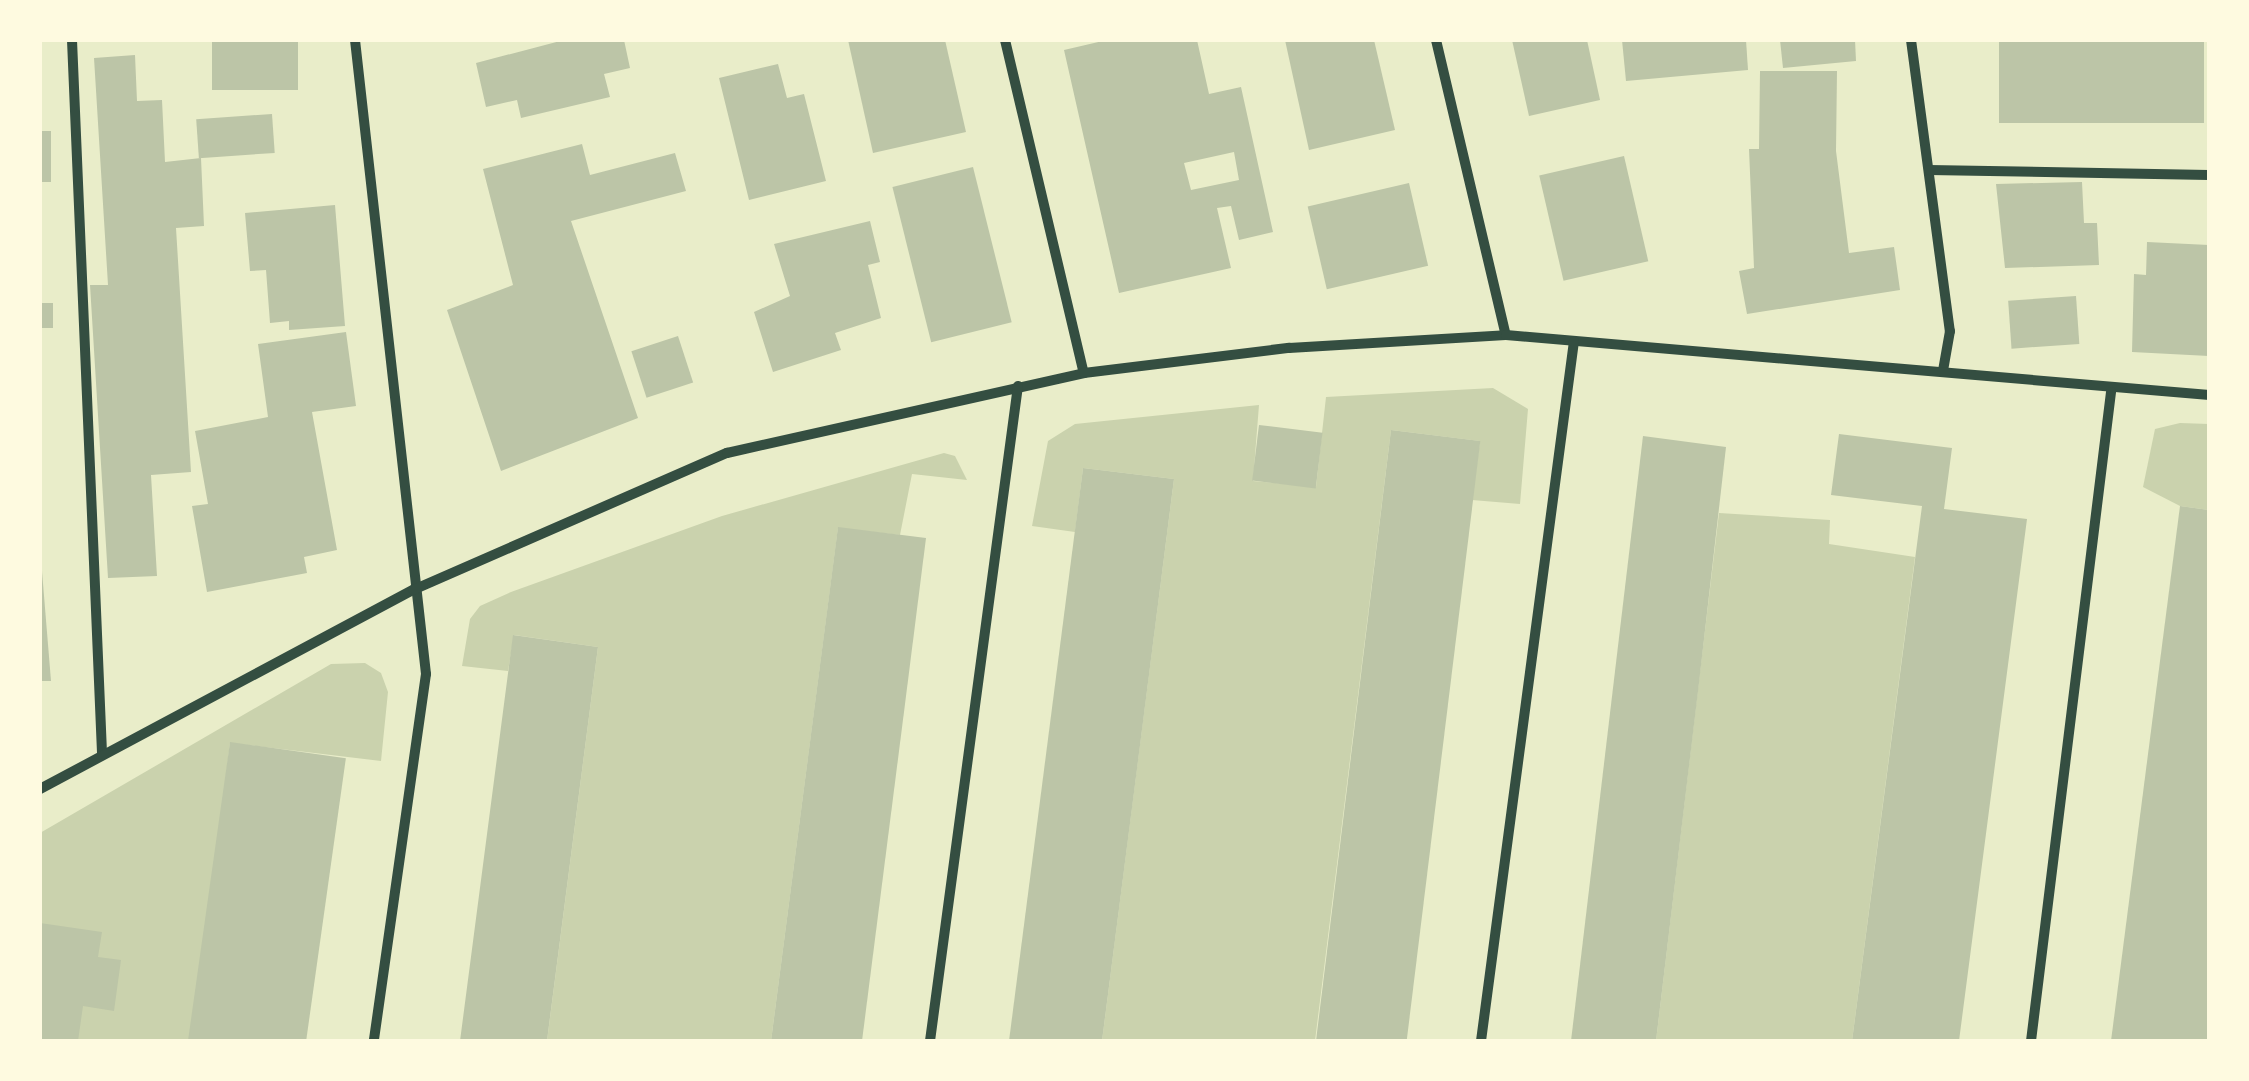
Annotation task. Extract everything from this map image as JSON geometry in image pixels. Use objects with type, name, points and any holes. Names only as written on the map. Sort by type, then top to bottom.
[{"type":"street","points":[[72,40],[102,754]]},
{"type":"street","points":[[355,40],[413,590],[426,674],[374,1041]]},
{"type":"street","points":[[1005,40],[1084,373]]},
{"type":"street","points":[[1436,40],[1506,335]]},
{"type":"street","points":[[1911,40],[1950,331],[1943,369]]},
{"type":"street","points":[[1930,170],[2209,175]]},
{"type":"street","points":[[40,789],[413,590],[727,454],[1084,373],[1289,348],[1506,335],[1943,369],[2111,392],[2209,395]]},
{"type":"street","points":[[1481,1041],[1574,341]]},
{"type":"street","points":[[930,1041],[1018,386]]},
{"type":"street","points":[[2031,1041],[2111,392]]},
{"type":"green space","points":[[1493,388],[1528,409],[1520,504],[1472,500],[1480,441],[1391,430],[1315,1041],[1102,1041],[1174,479],[1083,468],[1075,532],[1032,526],[1048,441],[1075,424],[1259,405],[1253,481],[1316,487],[1326,397]]},
{"type":"green space","points":[[2180,423],[2209,424],[2209,510],[2180,506],[2143,487],[2155,429]]},
{"type":"green space","points":[[944,453],[955,456],[967,480],[912,474],[900,535],[838,528],[771,1041],[547,1041],[598,647],[514,635],[508,671],[462,666],[470,619],[480,606],[511,592],[722,516]]},
{"type":"green space","points":[[1719,513],[1830,520],[1829,544],[1915,557],[1852,1041],[1656,1041]]},
{"type":"green space","points":[[365,663],[381,673],[388,692],[381,761],[230,743],[193,1041],[40,1041],[40,833],[331,664]]},
{"type":"building","points":[[212,40],[298,40],[298,90],[212,90]]},
{"type":"building","points":[[564,40],[624,40],[630,68],[604,74],[610,97],[521,118],[517,100],[486,107],[476,63]]},
{"type":"building","points":[[848,40],[945,40],[966,132],[873,153]]},
{"type":"building","points":[[1107,40],[1197,40],[1209,94],[1241,87],[1273,232],[1239,240],[1231,206],[1217,208],[1231,268],[1119,293],[1064,50]],"holes":[[[1234,152],[1239,180],[1191,190],[1184,163]]]},
{"type":"building","points":[[1285,40],[1374,40],[1395,130],[1309,150]]},
{"type":"building","points":[[1512,40],[1587,40],[1600,100],[1529,116]]},
{"type":"building","points":[[1622,40],[1746,40],[1748,70],[1626,81]]},
{"type":"building","points":[[1780,40],[1855,40],[1856,61],[1783,68]]},
{"type":"building","points":[[1999,40],[2204,40],[2204,123],[1999,123]]},
{"type":"building","points":[[135,55],[137,101],[162,100],[165,162],[201,158],[204,226],[176,228],[191,472],[151,475],[157,576],[108,578],[90,285],[108,285],[94,58]]},
{"type":"building","points":[[778,64],[787,98],[804,94],[826,181],[749,200],[719,78]]},
{"type":"building","points":[[1760,71],[1837,71],[1836,151],[1849,253],[1894,247],[1900,290],[1747,314],[1739,271],[1754,268],[1749,149],[1759,149]]},
{"type":"building","points":[[272,114],[275,153],[199,158],[196,119]]},
{"type":"building","points":[[40,131],[51,131],[51,182],[40,182]]},
{"type":"building","points":[[582,144],[590,175],[675,153],[686,191],[571,221],[638,418],[501,471],[447,310],[513,285],[483,169]]},
{"type":"building","points":[[1624,156],[1648,261],[1564,281],[1539,176]]},
{"type":"building","points":[[973,167],[1012,322],[931,342],[892,187]]},
{"type":"building","points":[[2082,182],[2084,223],[2097,223],[2099,265],[2005,268],[1996,184]]},
{"type":"building","points":[[1409,183],[1428,266],[1327,289],[1308,206]]},
{"type":"building","points":[[335,205],[345,326],[289,330],[289,321],[270,323],[266,270],[250,271],[245,213]]},
{"type":"building","points":[[870,221],[880,262],[868,265],[881,318],[835,333],[841,350],[773,372],[754,312],[790,296],[774,244]]},
{"type":"building","points":[[2147,242],[2209,245],[2209,356],[2132,352],[2134,274],[2146,275]]},
{"type":"building","points":[[2076,296],[2079,344],[2012,349],[2008,301]]},
{"type":"building","points":[[40,303],[53,303],[53,328],[40,328]]},
{"type":"building","points":[[346,332],[356,406],[312,412],[337,550],[304,557],[307,573],[207,592],[192,506],[208,504],[195,431],[268,417],[258,344]]},
{"type":"building","points":[[678,336],[693,383],[647,398],[631,351]]},
{"type":"building","points":[[1259,425],[1323,433],[1316,488],[1252,481]]},
{"type":"building","points":[[1391,430],[1480,441],[1407,1041],[1316,1041]]},
{"type":"building","points":[[1839,434],[1952,448],[1944,509],[2027,519],[1959,1041],[1852,1041],[1922,506],[1831,495]]},
{"type":"building","points":[[1643,436],[1726,447],[1699,683],[1656,1041],[1571,1041]]},
{"type":"building","points":[[1083,468],[1174,479],[1102,1041],[1009,1041]]},
{"type":"building","points":[[2180,506],[2209,510],[2209,1041],[2111,1041]]},
{"type":"building","points":[[838,527],[926,538],[862,1041],[771,1041]]},
{"type":"building","points":[[40,547],[51,681],[40,681]]},
{"type":"building","points":[[513,635],[598,647],[547,1041],[460,1041]]},
{"type":"building","points":[[230,742],[346,758],[306,1041],[188,1040]]},
{"type":"building","points":[[40,923],[102,932],[98,957],[121,960],[114,1011],[83,1006],[78,1041],[40,1041]]}]
